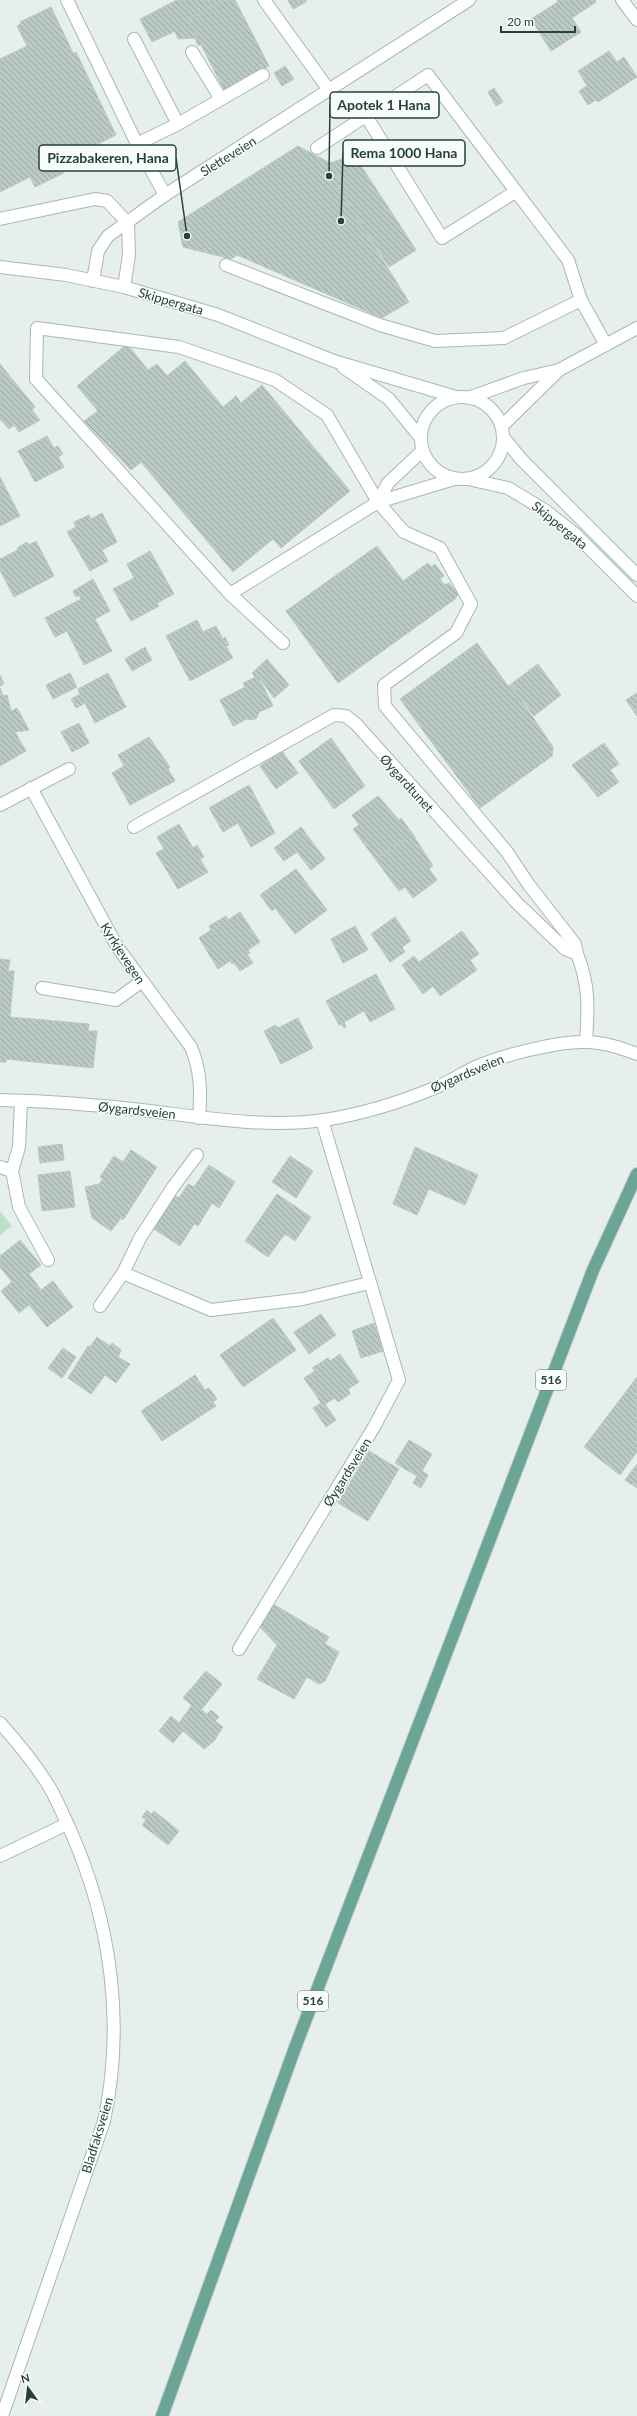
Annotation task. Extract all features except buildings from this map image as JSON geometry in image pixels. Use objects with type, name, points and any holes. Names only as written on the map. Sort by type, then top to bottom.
[{"type":"main road","name":"516","points":[[162,2416],[296,2045],[593,1270],[637,1174]]},
{"type":"street","points":[[67,0],[137,144],[165,195]]},
{"type":"street","points":[[264,0],[329,90]]},
{"type":"street","name":"Sletteveien","points":[[93,280],[98,251],[108,236],[165,195],[470,0]]},
{"type":"street","points":[[622,0],[637,20]]},
{"type":"street","points":[[134,39],[178,124]]},
{"type":"street","points":[[192,52],[221,99]]},
{"type":"street","points":[[137,144],[178,124],[263,75]]},
{"type":"street","points":[[317,148],[428,75],[515,192],[568,260],[581,300],[606,345]]},
{"type":"street","points":[[366,116],[442,238],[515,192]]},
{"type":"street","points":[[0,219],[95,199],[107,201],[128,223],[129,255],[124,287]]},
{"type":"street","points":[[226,265],[380,325],[435,341],[504,338],[581,300]]},
{"type":"street","name":"Skippergata","points":[[0,267],[93,280],[124,287],[218,315],[334,361],[456,396],[471,397],[484,403],[495,413],[503,432],[520,459],[637,575]]},
{"type":"street","points":[[283,643],[230,594],[36,379],[38,328],[179,347],[275,380],[328,415],[378,502],[404,532],[440,548],[471,604],[456,633],[384,684],[385,706],[507,852],[529,885],[575,944],[577,954],[585,974],[588,994],[586,1042]]},
{"type":"street","points":[[471,397],[524,378],[560,370],[637,328]]},
{"type":"street","name":"Skippergata","points":[[334,361],[389,399],[420,437]]},
{"type":"street","points":[[503,432],[560,370]]},
{"type":"street","name":"Skippergata","points":[[456,396],[442,401],[431,410],[423,422],[420,437],[422,451],[429,463],[440,473],[454,479],[468,479],[508,488],[546,511],[575,534],[637,596]]},
{"type":"street","name":"Skippergata","points":[[468,479],[482,474],[493,465],[501,452],[503,432]]},
{"type":"street","points":[[378,502],[388,483],[422,451]]},
{"type":"street","points":[[230,594],[378,502],[454,479]]},
{"type":"street","name":"Øygardtunet","points":[[134,827],[334,715],[346,716],[356,724],[517,903],[553,939],[565,949],[577,954]]},
{"type":"street","points":[[0,805],[69,768]]},
{"type":"street","name":"Kyrkjevegen","points":[[31,788],[115,942],[142,982],[187,1041],[199,1064],[201,1081],[199,1118]]},
{"type":"street","points":[[42,988],[116,1000],[142,982]]},
{"type":"street","name":"Øygardsveien","points":[[0,1100],[80,1104],[199,1118],[272,1122],[322,1120],[368,1112],[438,1086],[479,1066],[506,1056],[586,1042],[620,1047],[637,1054]]},
{"type":"street","points":[[21,1101],[19,1147],[6,1169],[20,1207],[48,1260]]},
{"type":"street","name":"Øygardsveien","points":[[239,1649],[374,1427],[399,1380],[369,1283],[322,1120]]},
{"type":"street","points":[[100,1306],[123,1272],[144,1232],[173,1187],[198,1155]]},
{"type":"street","points":[[123,1272],[211,1310],[303,1299],[369,1283]]},
{"type":"street","name":"Bladfaksveien","points":[[0,1723],[50,1788],[78,1850],[99,1911],[112,1990],[115,2027],[114,2066],[104,2121],[2,2416]]},
{"type":"street","points":[[0,1856],[67,1824]]},
{"type":"green space","points":[[0,1211],[12,1226],[0,1235]]},
{"type":"place","name":"Apotek 1 Hana","points":[[329,176]]},
{"type":"place","name":"Rema 1000 Hana","points":[[341,221]]},
{"type":"place","name":"Pizzabakeren, Hana","points":[[187,236]]}]
